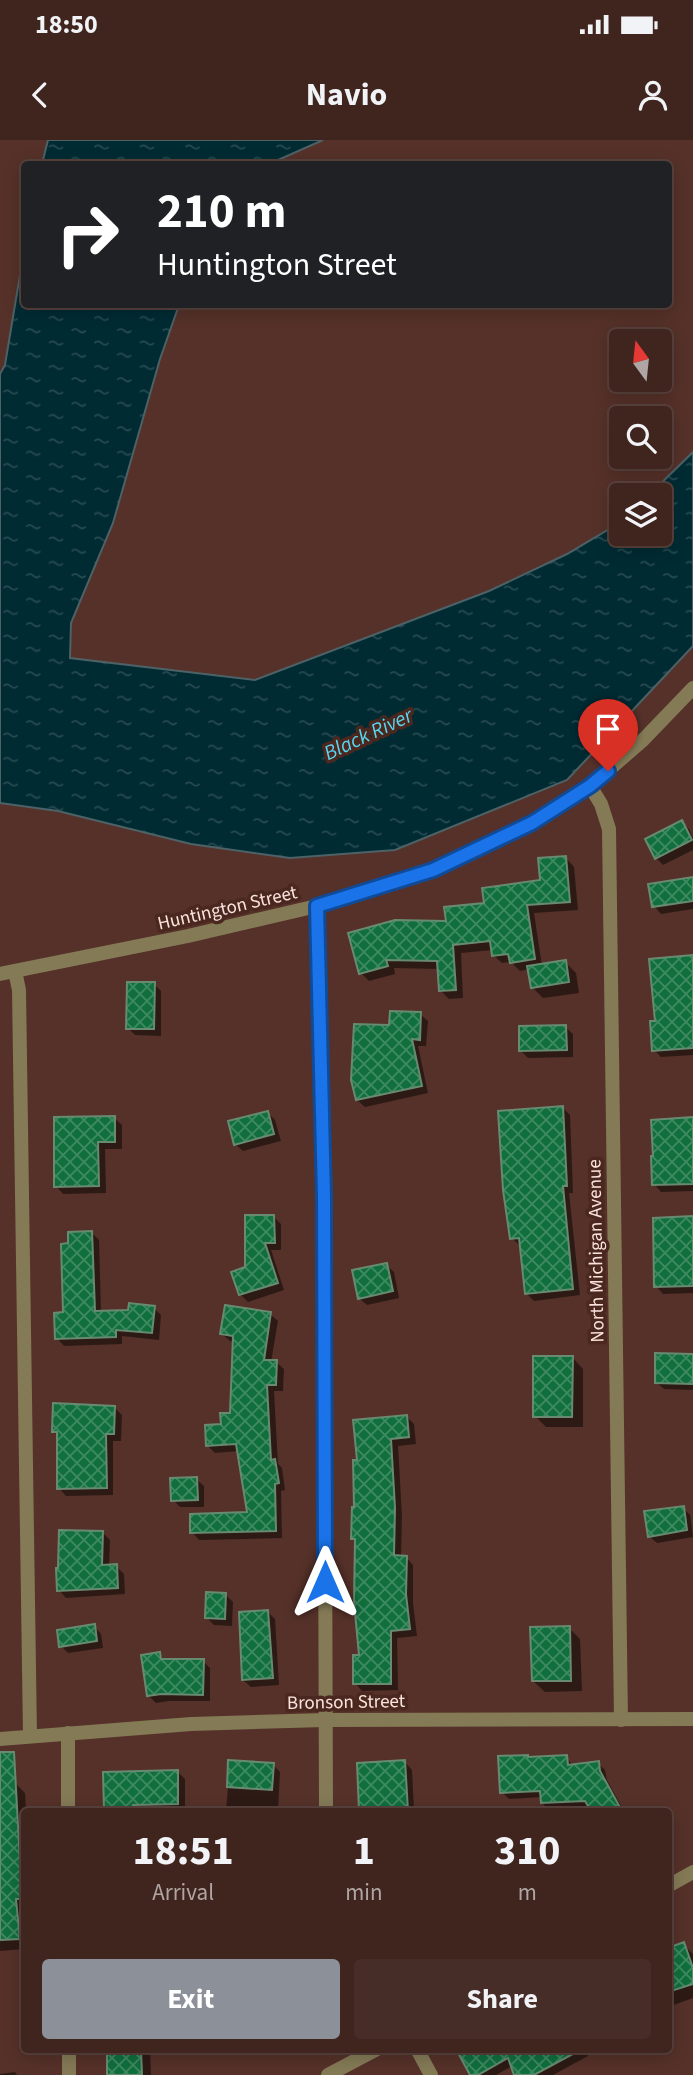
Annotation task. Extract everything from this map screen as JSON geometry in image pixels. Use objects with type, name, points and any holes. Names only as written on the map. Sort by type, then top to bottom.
[{"type":"street","name":"Huntington Street","points":[[7,972],[188,936],[317,906],[433,870],[532,823],[590,786],[643,740],[693,688]]},
{"type":"street","name":"North Michigan Avenue","points":[[590,786],[601,804],[609,829],[621,1720]]},
{"type":"street","points":[[317,906],[324,1196],[326,1808]]},
{"type":"street","points":[[7,972],[19,990],[30,1736]]},
{"type":"street","name":"Bronson Street","points":[[0,1739],[191,1724],[325,1720],[693,1719]]},
{"type":"street","points":[[68,1733],[68,1808]]},
{"type":"street","points":[[672,1884],[693,1872]]},
{"type":"street","points":[[69,2053],[69,2075]]},
{"type":"street","points":[[328,2075],[369,2053]]},
{"type":"street","points":[[419,2053],[430,2075]]},
{"type":"water","points":[[48,140],[323,140],[276,161],[43,161]]},
{"type":"water","name":"Black River","points":[[21,269],[21,308],[178,308],[160,359],[113,523],[71,623],[70,658],[255,680],[489,591],[567,554],[609,529],[609,546],[672,546],[672,483],[661,483],[693,452],[693,646],[567,780],[395,850],[290,858],[191,844],[58,811],[0,803],[0,374],[5,365]]},
{"type":"building","points":[[682,820],[692,840],[655,859],[645,839]]},
{"type":"building","points":[[566,856],[570,902],[527,905],[535,959],[510,963],[508,954],[492,956],[490,941],[453,945],[456,990],[439,991],[437,961],[386,960],[388,966],[359,974],[348,933],[395,920],[446,921],[444,907],[484,903],[482,888],[540,880],[538,858]]},
{"type":"building","points":[[693,877],[693,901],[652,907],[648,884]]},
{"type":"building","points":[[693,955],[693,1048],[652,1051],[650,1021],[655,1021],[649,959]]},
{"type":"building","points":[[566,960],[569,982],[531,988],[527,966]]},
{"type":"building","points":[[127,982],[155,982],[154,1029],[126,1029]]},
{"type":"building","points":[[390,1011],[421,1012],[420,1040],[412,1039],[422,1086],[356,1100],[351,1080],[354,1024],[389,1025]]},
{"type":"building","points":[[566,1025],[567,1050],[519,1051],[519,1026]]},
{"type":"building","points":[[563,1106],[567,1186],[563,1186],[573,1289],[525,1294],[519,1238],[510,1239],[503,1190],[498,1111]]},
{"type":"building","points":[[268,1111],[274,1134],[234,1145],[228,1121]]},
{"type":"building","points":[[115,1116],[115,1142],[98,1142],[99,1186],[54,1187],[54,1117]]},
{"type":"building","points":[[693,1117],[693,1184],[652,1185],[651,1120]]},
{"type":"building","points":[[245,1215],[274,1215],[275,1243],[265,1243],[278,1283],[239,1295],[231,1272],[245,1267]]},
{"type":"building","points":[[693,1216],[693,1286],[654,1287],[653,1218]]},
{"type":"building","points":[[92,1231],[95,1311],[128,1310],[129,1303],[155,1306],[152,1333],[116,1330],[116,1337],[55,1339],[54,1313],[63,1312],[61,1244],[68,1243],[68,1232]]},
{"type":"building","points":[[387,1263],[393,1291],[358,1299],[352,1270]]},
{"type":"building","points":[[225,1305],[271,1312],[264,1360],[277,1360],[276,1385],[267,1385],[271,1460],[275,1459],[279,1483],[275,1484],[276,1531],[190,1533],[190,1514],[247,1512],[236,1444],[206,1446],[205,1425],[221,1424],[220,1413],[230,1413],[233,1336],[220,1334]]},
{"type":"building","points":[[655,1353],[693,1354],[693,1384],[655,1383]]},
{"type":"building","points":[[533,1356],[573,1356],[572,1417],[533,1417]]},
{"type":"building","points":[[53,1403],[115,1406],[114,1434],[106,1434],[107,1488],[57,1489],[57,1432],[52,1432]]},
{"type":"building","points":[[407,1415],[409,1437],[391,1439],[395,1508],[394,1555],[407,1556],[406,1594],[410,1629],[391,1631],[391,1684],[353,1684],[353,1655],[359,1655],[354,1602],[355,1539],[351,1539],[354,1507],[353,1460],[357,1460],[353,1420]]},
{"type":"building","points":[[197,1477],[198,1500],[171,1501],[170,1478]]},
{"type":"building","points":[[684,1506],[687,1530],[648,1537],[644,1511]]},
{"type":"building","points":[[59,1530],[103,1531],[102,1565],[117,1564],[118,1588],[57,1591]]},
{"type":"building","points":[[206,1592],[226,1593],[225,1619],[205,1618]]},
{"type":"building","points":[[268,1610],[273,1678],[242,1680],[239,1612]]},
{"type":"building","points":[[95,1624],[97,1641],[59,1647],[57,1630]]},
{"type":"building","points":[[570,1626],[571,1681],[532,1681],[530,1627]]},
{"type":"building","points":[[160,1652],[161,1659],[204,1659],[203,1695],[147,1696],[141,1655]]},
{"type":"building","points":[[0,1752],[14,1752],[21,1881],[21,1899],[16,1899],[20,1939],[0,1940]]},
{"type":"building","points":[[567,1755],[568,1765],[599,1761],[600,1771],[620,1808],[589,1808],[585,1801],[541,1803],[540,1791],[500,1793],[498,1756]]},
{"type":"building","points":[[228,1760],[274,1763],[272,1790],[227,1787]]},
{"type":"building","points":[[405,1760],[408,1808],[359,1808],[357,1763]]},
{"type":"building","points":[[178,1770],[178,1804],[104,1808],[103,1772]]},
{"type":"building","points":[[684,1942],[693,1968],[693,1984],[672,1991],[672,1946]]},
{"type":"building","points":[[107,2053],[141,2053],[142,2075],[107,2075]]},
{"type":"building","points":[[458,2053],[575,2053],[534,2075],[514,2075],[508,2058],[478,2075],[470,2075]]},
{"type":"route","points":[[325,1582],[324,1196],[317,906],[433,870],[532,823],[590,786],[608,771]]}]
